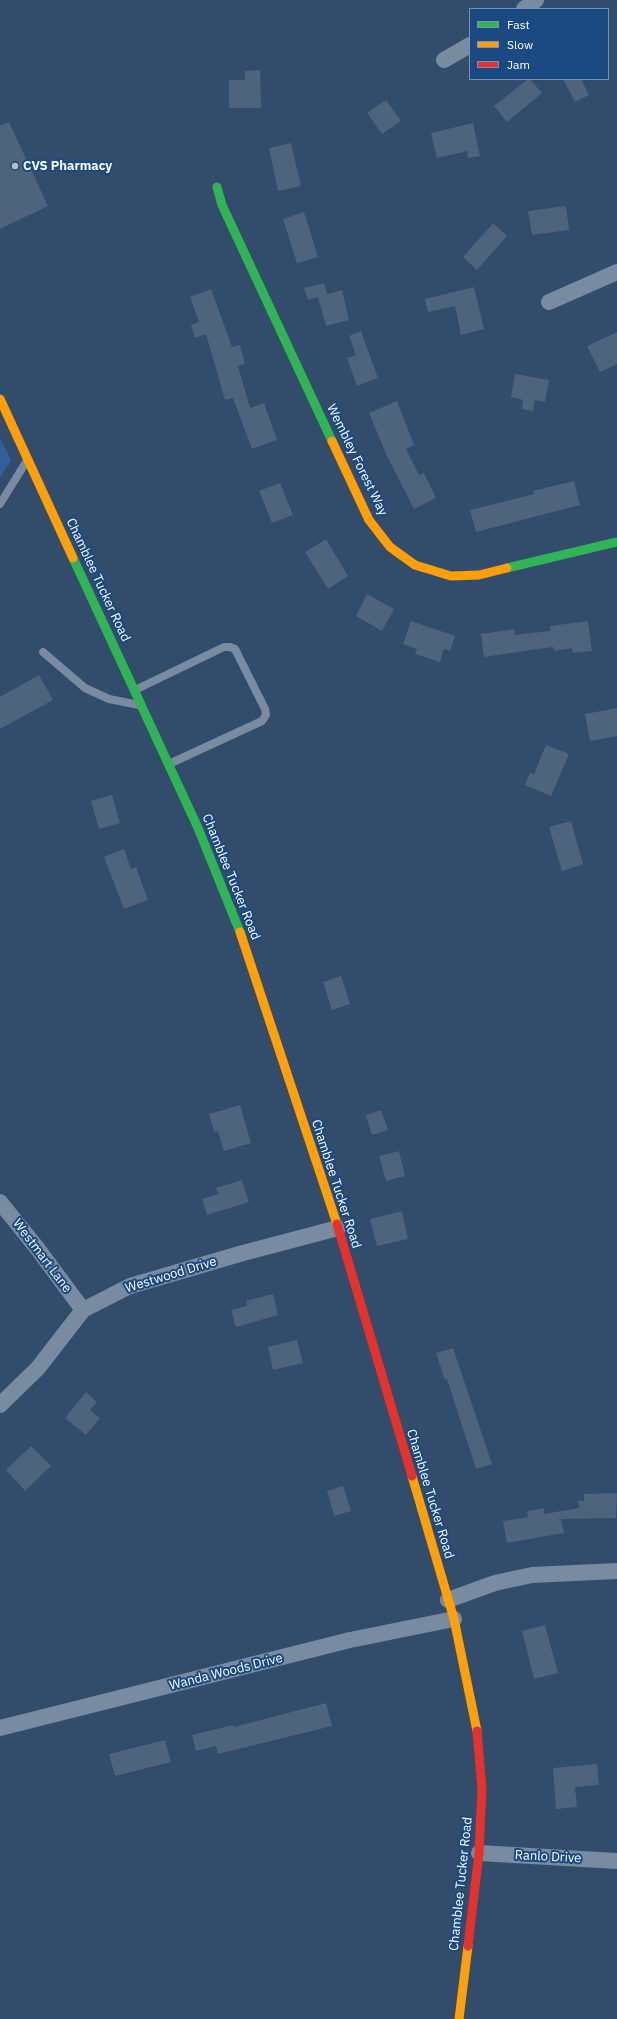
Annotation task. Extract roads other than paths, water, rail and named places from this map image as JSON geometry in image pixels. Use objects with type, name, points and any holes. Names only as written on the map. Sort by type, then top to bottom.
[{"type":"main road","name":"Wembley Forest Way","points":[[217,187],[222,205],[369,520],[390,546],[415,565],[451,576],[479,575],[617,542]]},
{"type":"main road","name":"Chamblee Tucker Road","points":[[0,399],[198,828],[243,940],[338,1228],[454,1619],[478,1734],[482,1789],[479,1853],[459,2019]]},
{"type":"street","points":[[525,8],[536,0]]},
{"type":"street","points":[[444,60],[469,46]]},
{"type":"street","points":[[549,302],[617,272]]},
{"type":"street","name":"Westmart Lane","points":[[0,1202],[37,1248],[83,1310]]},
{"type":"street","name":"Westwood Drive","points":[[0,1405],[38,1368],[83,1310],[130,1286],[243,1253],[338,1228]]},
{"type":"street","points":[[448,1600],[495,1583],[532,1575],[617,1571]]},
{"type":"street","name":"Wanda Woods Drive","points":[[0,1728],[350,1640],[454,1619]]},
{"type":"street","name":"Ranlo Drive","points":[[479,1853],[617,1860]]},
{"type":"lane","points":[[0,504],[28,459]]},
{"type":"lane","points":[[135,690],[224,647],[230,647],[235,649],[265,709],[266,715],[262,720],[169,764]]},
{"type":"lane","points":[[43,652],[85,688],[109,699],[142,706]]},
{"type":"place","name":"CVS Pharmacy","points":[[15,166]]}]
